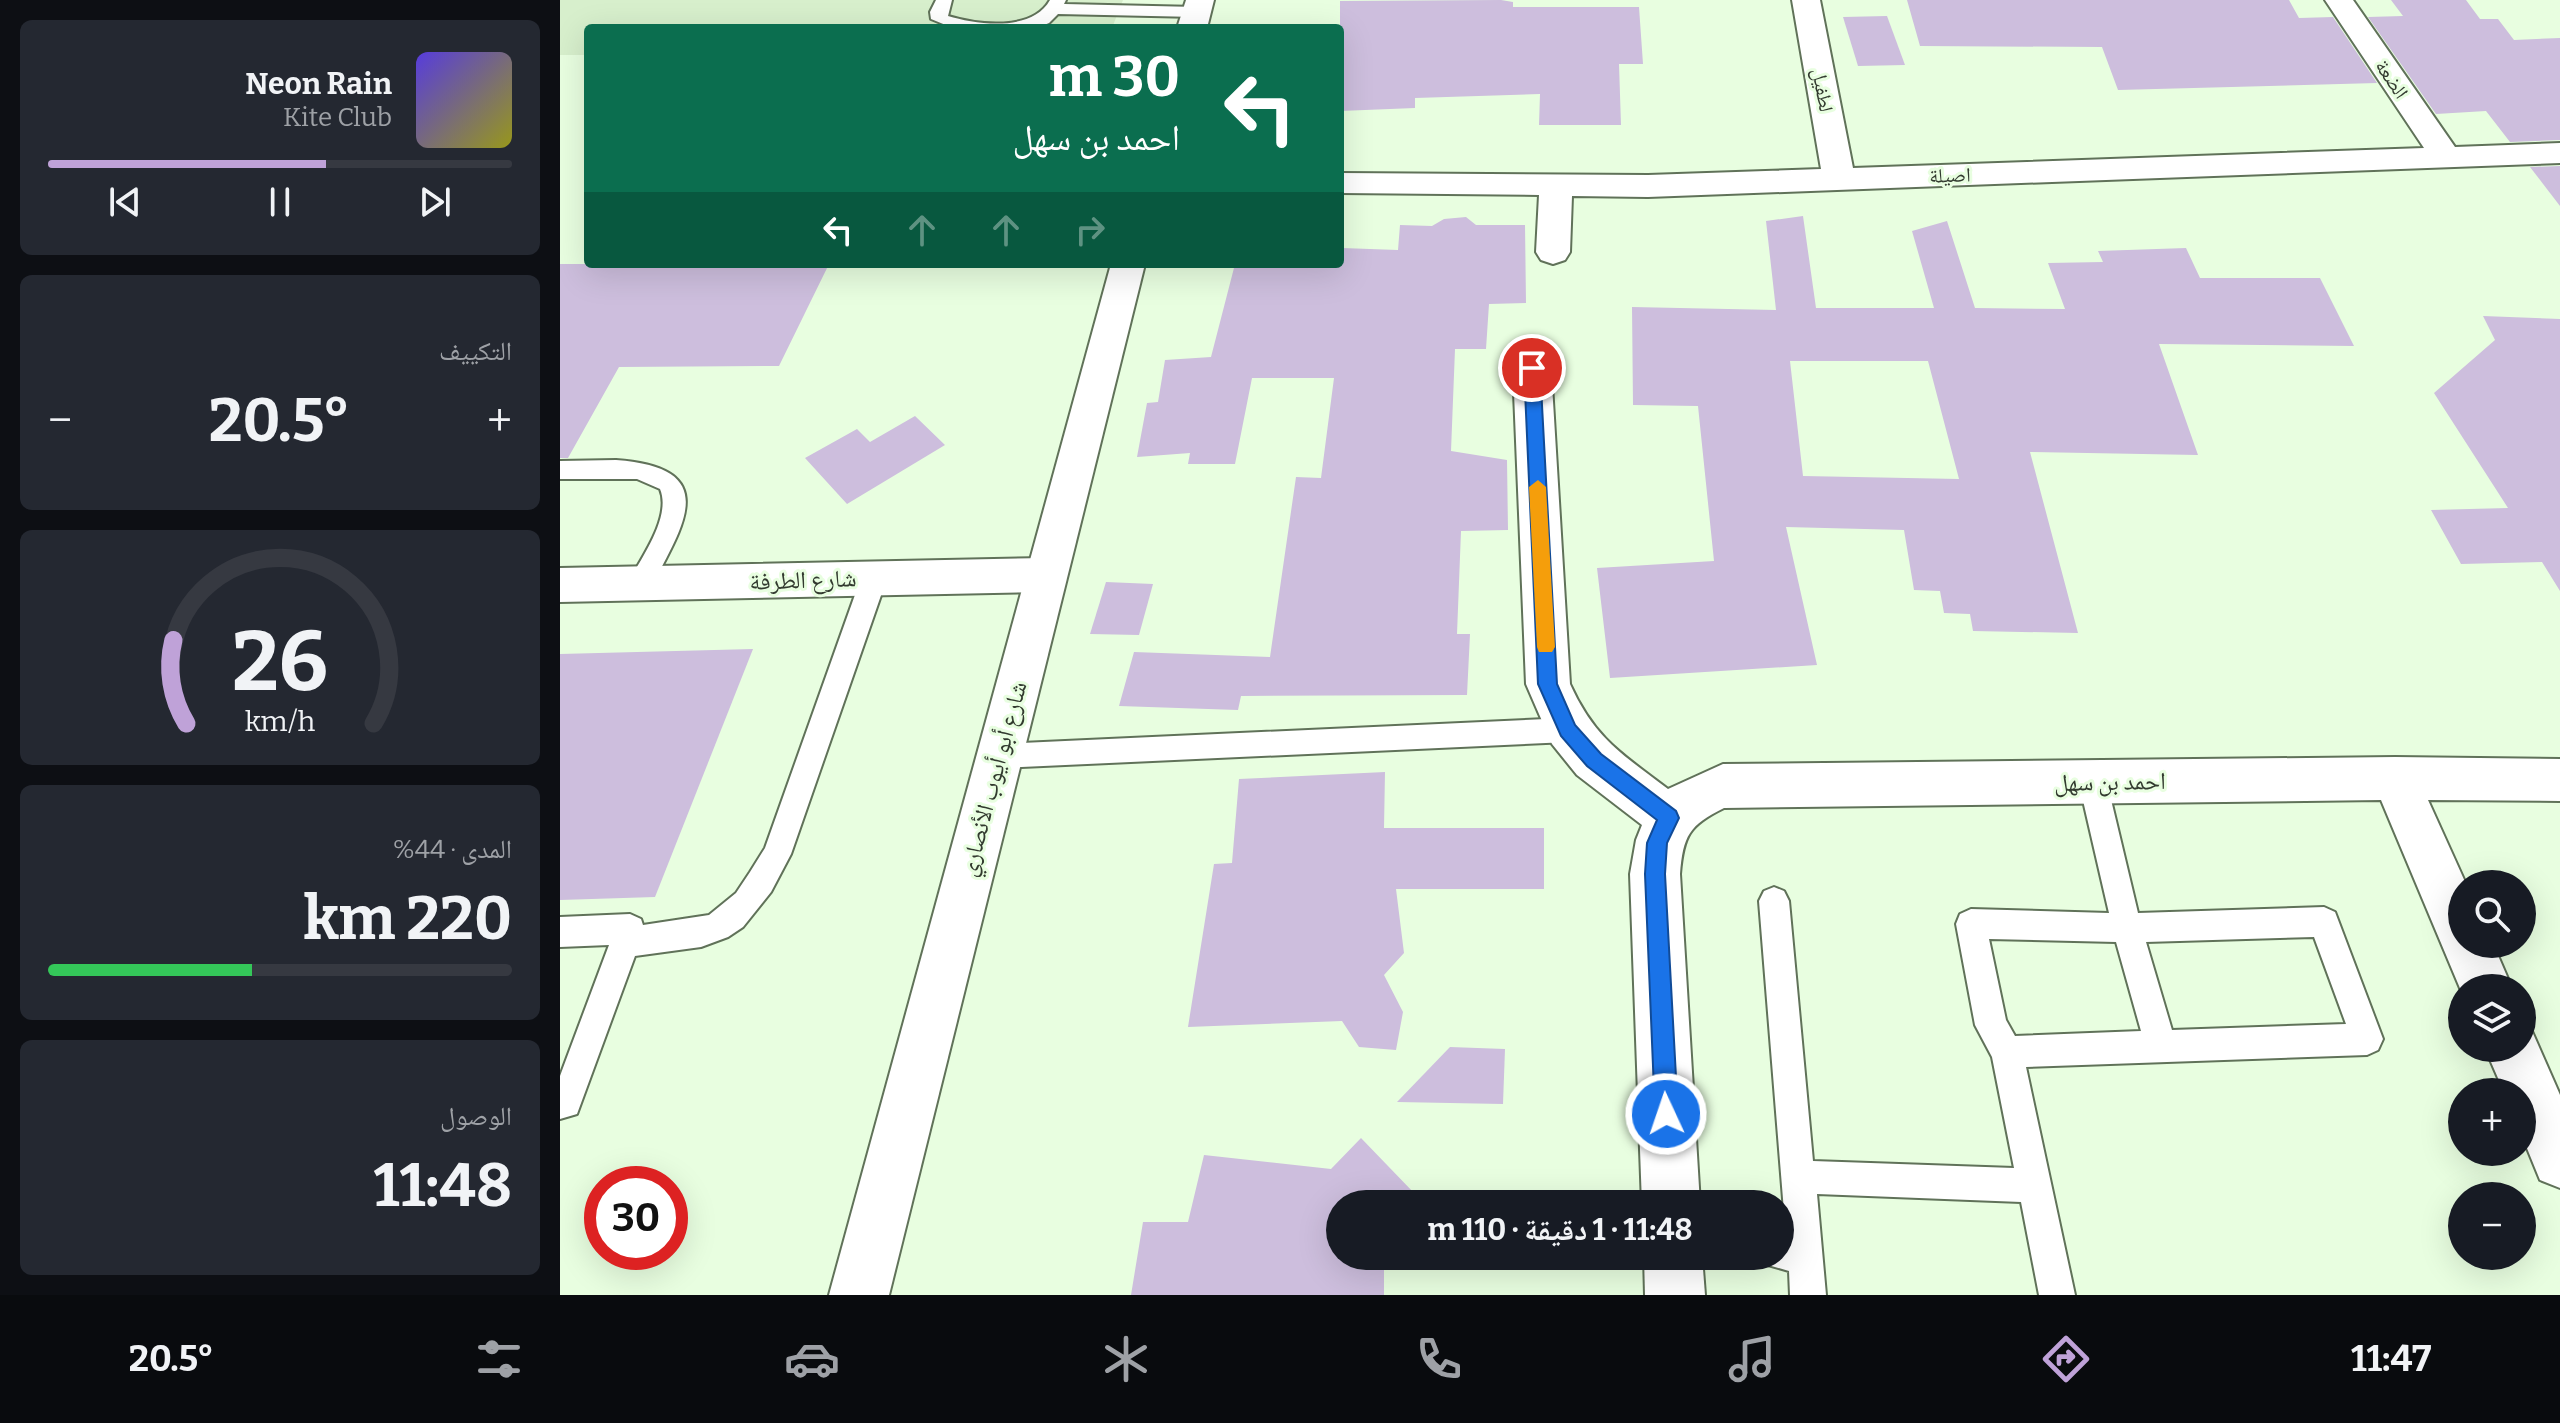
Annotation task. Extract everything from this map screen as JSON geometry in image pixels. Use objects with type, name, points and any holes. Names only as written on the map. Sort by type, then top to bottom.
[{"type":"street","name":"لطفيل","points":[[1806,0],[1839,179]]},
{"type":"street","name":"الضعة","points":[[2339,0],[2446,157]]},
{"type":"street","name":"اصيلة","points":[[1344,183],[1648,186],[2560,153]]},
{"type":"street","points":[[1553,252],[1556,184]]},
{"type":"street","name":"شارع أبو أيوب الأنصاري","points":[[859,1295],[1127,268]]},
{"type":"street","points":[[1532,368],[1548,684],[1568,730],[1594,760],[1669,818],[1657,843],[1655,874],[1670,1190]]},
{"type":"street","name":"شارع الطرفة","points":[[560,585],[1046,575]]},
{"type":"street","points":[[2395,778],[2448,900]]},
{"type":"street","name":"احمد بن سهل","points":[[1669,818],[1690,798],[1723,786],[2395,778],[2560,780]]},
{"type":"street","points":[[2518,1062],[2560,1160]]},
{"type":"street","points":[[1674,1270],[1675,1295]]},
{"type":"lane","points":[[944,0],[940,19],[952,24]]},
{"type":"lane","points":[[1030,24],[1038,22],[1056,4],[1196,13]]},
{"type":"lane","points":[[560,470],[651,472],[665,478],[674,488],[676,502],[672,516],[640,584]]},
{"type":"lane","points":[[625,942],[719,929],[738,915],[757,891],[777,854],[874,578]]},
{"type":"lane","points":[[1000,756],[1568,730]]},
{"type":"lane","points":[[2093,783],[2127,928],[2161,1046]]},
{"type":"lane","points":[[1774,901],[1798,1177],[1794,1228]]},
{"type":"lane","points":[[2007,1052],[2367,1039],[2324,922],[2127,928],[1971,924],[1991,1025],[2007,1052],[2057,1295]]},
{"type":"lane","points":[[560,932],[630,929],[566,1103],[560,1103]]},
{"type":"lane","points":[[1798,1177],[2034,1186]]},
{"type":"lane","points":[[1794,1258],[1808,1295]]},
{"type":"shaded area","points":[[560,0],[1123,0],[1114,24],[584,24],[584,55],[560,55]]},
{"type":"building","points":[[1501,0],[1513,2],[1513,7],[1639,7],[1643,64],[1619,64],[1621,125],[1539,125],[1540,94],[1415,98],[1415,108],[1344,111],[1344,24],[1340,24],[1340,1]]},
{"type":"building","points":[[1907,0],[2289,0],[2299,18],[2333,17],[2377,83],[2118,90],[2102,47],[1920,46]]},
{"type":"building","points":[[2391,0],[2466,0],[2480,19],[2498,19],[2514,40],[2560,38],[2560,140],[2510,142],[2486,111],[2436,114],[2368,17],[2403,16]]},
{"type":"building","points":[[1887,16],[1905,65],[1858,66],[1843,17]]},
{"type":"building","points":[[2560,166],[2560,206],[2530,167]]},
{"type":"building","points":[[1803,216],[1816,308],[1934,308],[1912,231],[1947,221],[1975,308],[2065,309],[2048,263],[2103,262],[2098,251],[2186,248],[2200,278],[2320,278],[2354,346],[2159,344],[2198,455],[2030,452],[2078,633],[1973,631],[1970,614],[1944,613],[1940,591],[1914,590],[1904,530],[1786,527],[1817,665],[1610,678],[1597,568],[1714,561],[1698,406],[1633,405],[1632,307],[1776,310],[1766,221]],"holes":[[[1790,361],[1928,361],[1959,479],[1803,476]]]},
{"type":"building","points":[[1466,217],[1476,225],[1525,225],[1526,303],[1489,304],[1486,349],[1455,349],[1451,451],[1507,460],[1508,530],[1461,531],[1457,634],[1470,634],[1467,695],[1241,696],[1238,710],[1119,706],[1134,652],[1270,657],[1296,477],[1321,478],[1334,378],[1252,378],[1235,464],[1188,464],[1190,453],[1137,457],[1147,403],[1158,402],[1165,360],[1211,357],[1234,268],[1344,268],[1344,248],[1398,250],[1400,225],[1432,226],[1444,219]]},
{"type":"building","points":[[560,264],[584,264],[584,268],[827,268],[779,366],[619,367],[568,458],[560,458]]},
{"type":"building","points":[[2483,316],[2560,319],[2560,591],[2542,562],[2461,564],[2431,510],[2508,508],[2434,393],[2495,340]]},
{"type":"building","points":[[915,416],[945,445],[847,504],[805,458],[857,429],[870,442]]},
{"type":"building","points":[[1106,582],[1153,584],[1139,635],[1090,634]]},
{"type":"building","points":[[753,649],[655,897],[560,900],[560,654]]},
{"type":"building","points":[[1385,772],[1384,828],[1544,828],[1544,889],[1396,889],[1404,953],[1384,975],[1403,1012],[1396,1050],[1359,1047],[1342,1021],[1188,1027],[1214,864],[1232,863],[1239,779]]},
{"type":"building","points":[[1450,1047],[1505,1049],[1503,1104],[1397,1102]]},
{"type":"building","points":[[1361,1138],[1411,1190],[1326,1190],[1326,1270],[1384,1270],[1384,1295],[1131,1295],[1143,1222],[1188,1222],[1204,1155],[1331,1169]]},
{"type":"slow traffic","points":[[1538,487],[1546,647]]},
{"type":"route","points":[[1532,368],[1548,684],[1568,730],[1594,760],[1669,818],[1657,843],[1655,874],[1666,1114]]}]
